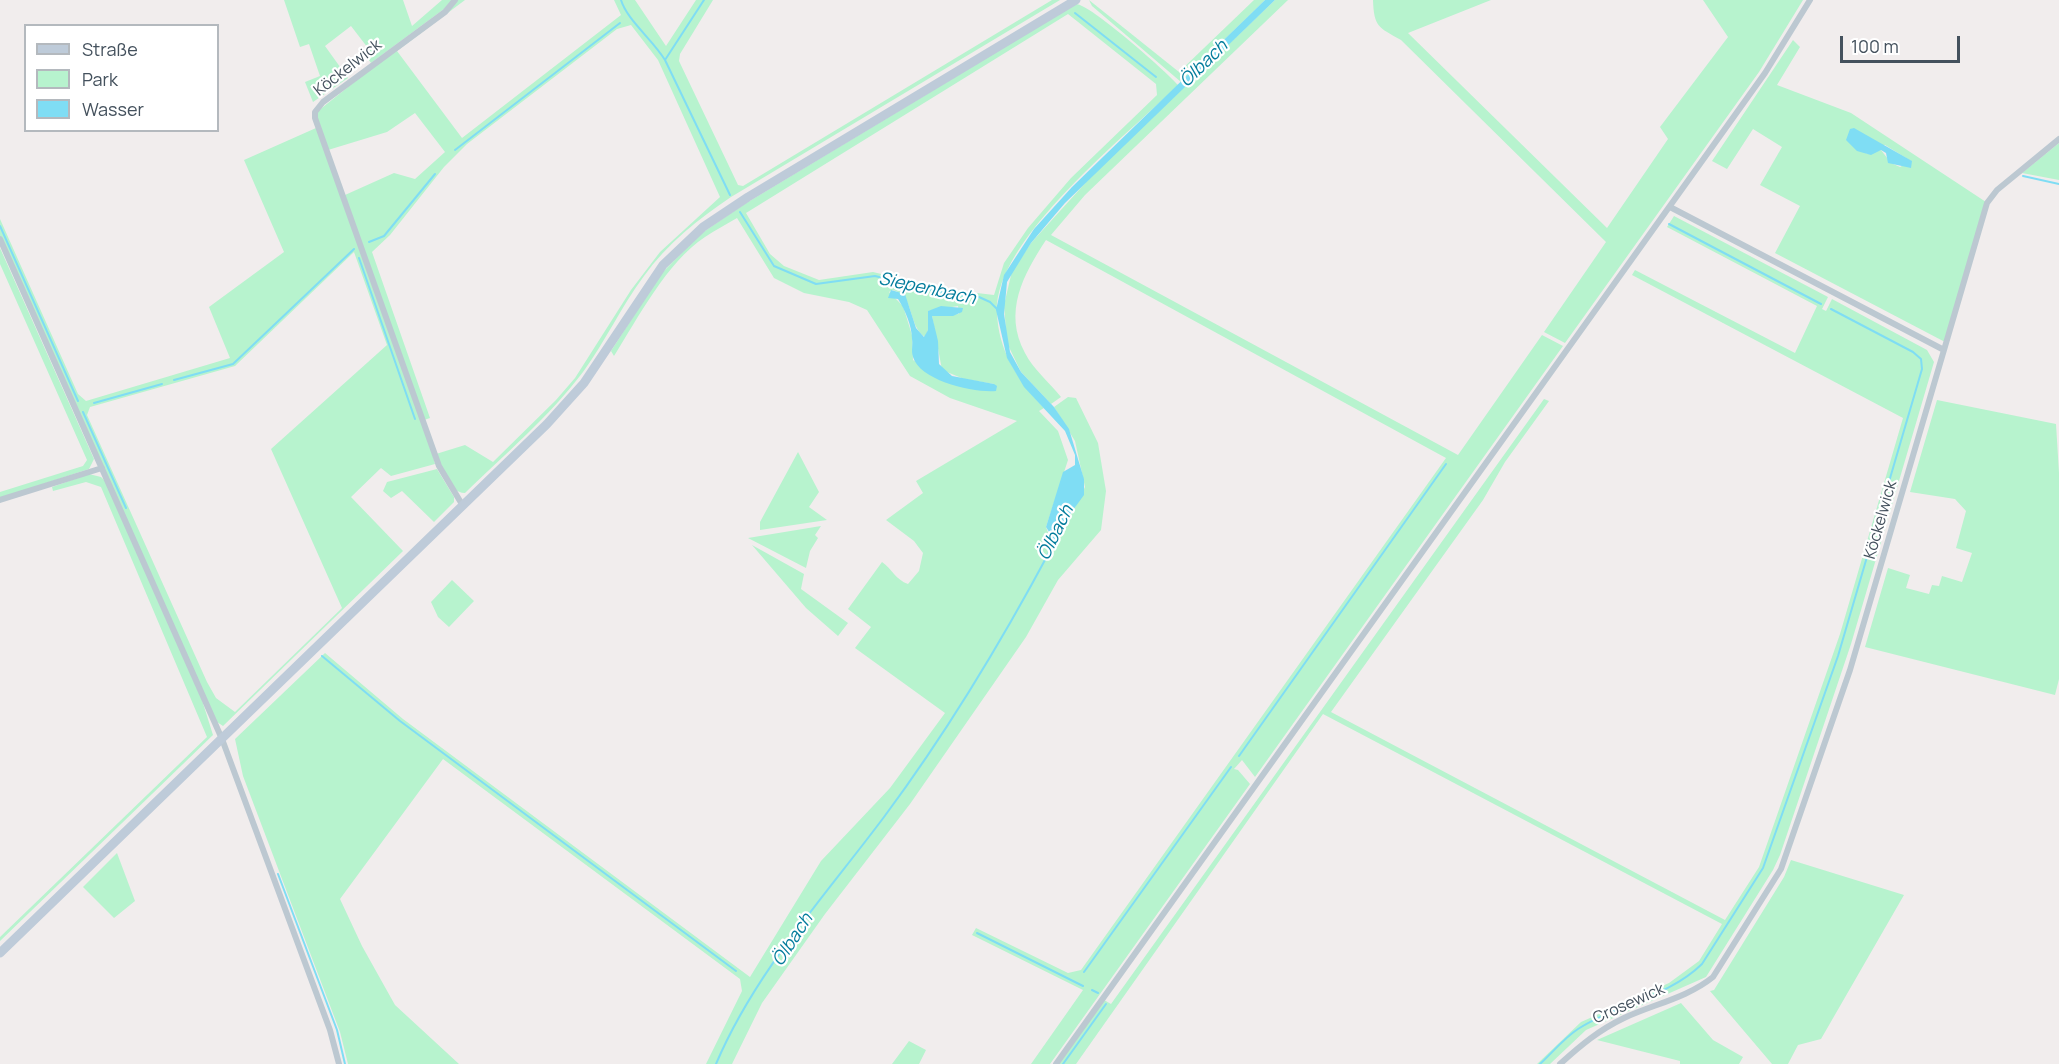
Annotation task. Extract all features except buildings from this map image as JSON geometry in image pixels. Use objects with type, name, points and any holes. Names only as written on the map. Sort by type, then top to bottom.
[{"type":"main road","points":[[0,953],[566,404],[599,362],[634,305],[663,266],[703,227],[1076,0]]},
{"type":"street","name":"Köckelwick","points":[[455,0],[445,12],[323,102],[315,112],[317,125],[439,466],[463,506]]},
{"type":"street","points":[[1056,1064],[1765,73],[1810,0]]},
{"type":"street","name":"Köckelwick","points":[[1713,977],[1781,869],[1850,670],[1987,203],[1997,190],[2059,140]]},
{"type":"street","points":[[1670,207],[1944,350]]},
{"type":"street","points":[[0,239],[222,739],[330,1030],[339,1064]]},
{"type":"street","points":[[0,500],[102,468]]},
{"type":"street","name":"Crosewick","points":[[1560,1064],[1593,1034],[1626,1017],[1699,988],[1713,977]]},
{"type":"green space","points":[[284,0],[403,0],[412,26],[442,0],[452,0],[444,9],[371,63],[366,56],[371,52],[351,26],[325,46],[348,78],[313,102],[305,82],[320,76],[309,44],[300,47]]},
{"type":"green space","points":[[457,0],[465,0],[397,51],[462,138],[621,15],[614,0],[635,0],[666,46],[696,0],[713,0],[680,54],[679,61],[738,185],[743,186],[1052,0],[1060,0],[731,197],[695,223],[653,264],[591,361],[570,389],[465,493],[454,489],[450,484],[436,454],[465,445],[493,462],[575,378],[631,290],[660,252],[720,197],[658,60],[631,25],[617,29],[467,144],[444,167],[390,235],[372,252],[430,418],[424,420],[435,464],[391,476],[381,468],[351,497],[403,551],[223,726],[217,722],[0,236],[0,219],[78,394],[86,401],[230,358],[209,307],[284,252],[244,160],[316,128],[345,195],[394,173],[415,179],[445,152],[415,113],[387,132],[328,150],[317,120],[318,111]],"holes":[[[354,252],[387,345],[271,449],[342,608],[235,712],[216,698],[207,682],[87,415],[90,407],[235,366]]]},
{"type":"green space","points":[[1089,0],[1179,72],[1254,0],[1265,0],[1181,82],[1092,6]]},
{"type":"green space","points":[[1275,0],[1288,0],[1085,195],[1051,235],[1458,455],[1542,335],[1563,346],[1255,777],[1242,760],[1234,769],[1238,770],[1250,784],[1050,1064],[1031,1064],[1083,990],[972,935],[976,928],[1068,973],[1081,970],[1446,458],[1046,240],[1023,280],[1016,308],[1016,323],[1019,338],[1028,359],[1061,397],[1051,404],[1021,372],[1007,343],[1004,305],[1012,271],[1031,243],[1098,169]]},
{"type":"green space","points":[[1373,0],[1491,0],[1408,33],[1607,228],[1668,139],[1660,127],[1728,37],[1703,0],[1803,0],[1759,72],[1565,343],[1544,332],[1606,242],[1401,40],[1382,29],[1376,21]]},
{"type":"green space","points":[[1076,4],[1111,26],[1159,66],[1178,85],[1098,160],[1040,221],[1017,253],[1002,283],[997,312],[1005,352],[1018,376],[1044,408],[1039,411],[1058,431],[1068,460],[1046,527],[1054,549],[1085,487],[1075,441],[1054,407],[1068,397],[1076,398],[1098,443],[1106,491],[1101,530],[1058,580],[1026,637],[910,804],[825,914],[762,1003],[732,1064],[706,1064],[742,991],[740,979],[443,759],[340,899],[362,946],[395,1005],[459,1064],[348,1064],[340,1032],[243,776],[235,739],[325,653],[403,719],[750,977],[821,861],[890,788],[945,713],[855,648],[871,627],[848,609],[882,562],[900,580],[908,584],[919,571],[923,553],[914,541],[886,520],[923,493],[916,481],[1017,421],[950,398],[910,376],[867,310],[849,302],[804,293],[774,278],[737,218],[705,237],[678,261],[643,308],[614,356],[611,351],[660,275],[699,235],[743,205]],"holes":[[[1068,14],[1156,84],[1157,95],[1071,178],[1028,228],[1004,263],[994,295],[943,289],[873,272],[819,280],[784,266],[770,254],[746,213]],[[892,290],[904,297],[915,325],[925,337],[928,330],[928,311],[958,306],[959,314],[932,316],[942,370],[964,379],[994,384],[968,385],[951,382],[913,360],[912,335],[903,306],[889,292]]]},
{"type":"green space","points":[[1793,40],[1800,47],[1777,85],[1851,113],[1986,202],[1945,342],[1775,253],[1800,206],[1760,185],[1782,147],[1753,129],[1727,169],[1712,161]],"holes":[[[1885,145],[1911,161],[1900,167],[1891,163],[1881,150],[1868,154],[1856,149]]]},
{"type":"green space","points":[[2059,143],[2059,180],[2022,173]]},
{"type":"green space","points":[[1674,216],[1828,297],[1822,309],[1826,311],[1832,299],[1927,350],[1934,362],[1851,644],[1780,855],[1706,977],[1586,1030],[1550,1064],[1537,1064],[1581,1022],[1669,983],[1699,961],[1722,924],[1323,714],[1076,1064],[1058,1064],[1104,1000],[1111,1004],[1544,399],[1549,401],[1505,462],[1483,500],[1331,712],[1725,920],[1759,867],[1840,634],[1903,418],[1632,275],[1635,270],[1795,353],[1817,306],[1667,227]]},
{"type":"green space","points":[[0,248],[94,459],[89,469],[0,498],[0,492],[83,466],[87,460],[0,264]]},
{"type":"green space","points":[[1937,400],[2056,424],[2059,473],[2059,679],[2055,695],[1865,647],[1888,568],[1910,575],[1906,588],[1929,594],[1932,585],[1939,586],[1942,576],[1962,582],[1972,553],[1956,548],[1966,511],[1955,499],[1910,492]]},
{"type":"green space","points":[[798,452],[819,492],[809,507],[827,520],[760,530],[760,522]]},
{"type":"green space","points":[[437,469],[454,497],[454,502],[434,522],[402,491],[391,498],[383,491],[387,482]]},
{"type":"green space","points":[[89,474],[101,477],[105,481],[202,700],[213,735],[0,941],[0,937],[207,737],[101,487],[86,482],[53,491],[52,487]]},
{"type":"green space","points":[[821,526],[815,535],[818,538],[810,551],[806,568],[748,538]]},
{"type":"green space","points":[[752,545],[804,574],[801,589],[848,623],[838,636],[806,608]]},
{"type":"green space","points":[[452,580],[474,601],[449,627],[438,617],[431,602]]},
{"type":"green space","points":[[117,853],[135,901],[114,918],[83,887]]},
{"type":"green space","points":[[1791,860],[1904,895],[1821,1039],[1798,1045],[1788,1064],[1772,1064],[1710,991],[1714,990],[1784,877]]},
{"type":"green space","points":[[1681,1003],[1713,1040],[1743,1057],[1739,1064],[1680,1064],[1680,1061],[1597,1040]]},
{"type":"green space","points":[[909,1041],[926,1050],[919,1064],[892,1064]]},
{"type":"water","points":[[1265,0],[1275,0],[1065,203],[1031,243],[1007,282],[1004,314],[1010,352],[1021,372],[1054,407],[1069,429],[1084,479],[1084,495],[1068,517],[1054,550],[1048,546],[1051,535],[1046,527],[1063,472],[1075,465],[1075,455],[1065,431],[1024,387],[1007,358],[996,310],[1004,275],[1034,229],[1072,187]]},
{"type":"water","points":[[1854,128],[1912,161],[1911,168],[1888,163],[1886,153],[1881,150],[1871,155],[1857,151],[1846,140],[1850,129]]},
{"type":"water","points":[[891,290],[905,294],[916,328],[924,337],[928,330],[928,311],[941,306],[963,308],[962,312],[953,316],[932,316],[938,341],[939,364],[952,376],[994,384],[997,386],[996,391],[975,390],[949,384],[926,373],[912,355],[912,334],[908,318],[898,299],[888,298]]},
{"type":"waterway","name":"Siepenbach","points":[[621,0],[634,22],[665,60],[730,195]]},
{"type":"waterway","points":[[665,60],[704,0]]},
{"type":"waterway","points":[[1075,13],[1156,77]]},
{"type":"waterway","points":[[455,150],[620,23]]},
{"type":"waterway","points":[[369,242],[384,236],[435,174]]},
{"type":"waterway","points":[[2023,176],[2059,184]]},
{"type":"waterway","name":"Siepenbach","points":[[740,212],[774,266],[816,284],[875,276],[948,294],[979,297],[990,302],[999,311]]},
{"type":"waterway","points":[[1669,224],[1821,304]]},
{"type":"waterway","points":[[0,226],[78,401]]},
{"type":"waterway","points":[[174,380],[233,364],[354,249]]},
{"type":"waterway","points":[[359,258],[415,419]]},
{"type":"waterway","points":[[1540,1064],[1578,1029],[1593,1020],[1658,993],[1702,964],[1763,868],[1838,656],[1922,369],[1921,359],[1913,352],[1831,309]]},
{"type":"waterway","points":[[94,403],[162,384]]},
{"type":"waterway","points":[[83,412],[126,508]]},
{"type":"waterway","points":[[1239,756],[1446,464]]},
{"type":"waterway","name":"Ölbach","points":[[716,1064],[732,1030],[771,966],[908,785],[952,719],[1014,617],[1052,547]]},
{"type":"waterway","points":[[322,656],[400,721],[736,971]]},
{"type":"waterway","points":[[1084,972],[1231,767]]},
{"type":"waterway","points":[[278,874],[337,1030],[345,1064]]},
{"type":"waterway","points":[[977,933],[1083,986]]},
{"type":"waterway","points":[[1092,990],[1098,993]]},
{"type":"waterway","points":[[1063,1064],[1106,1004]]}]
